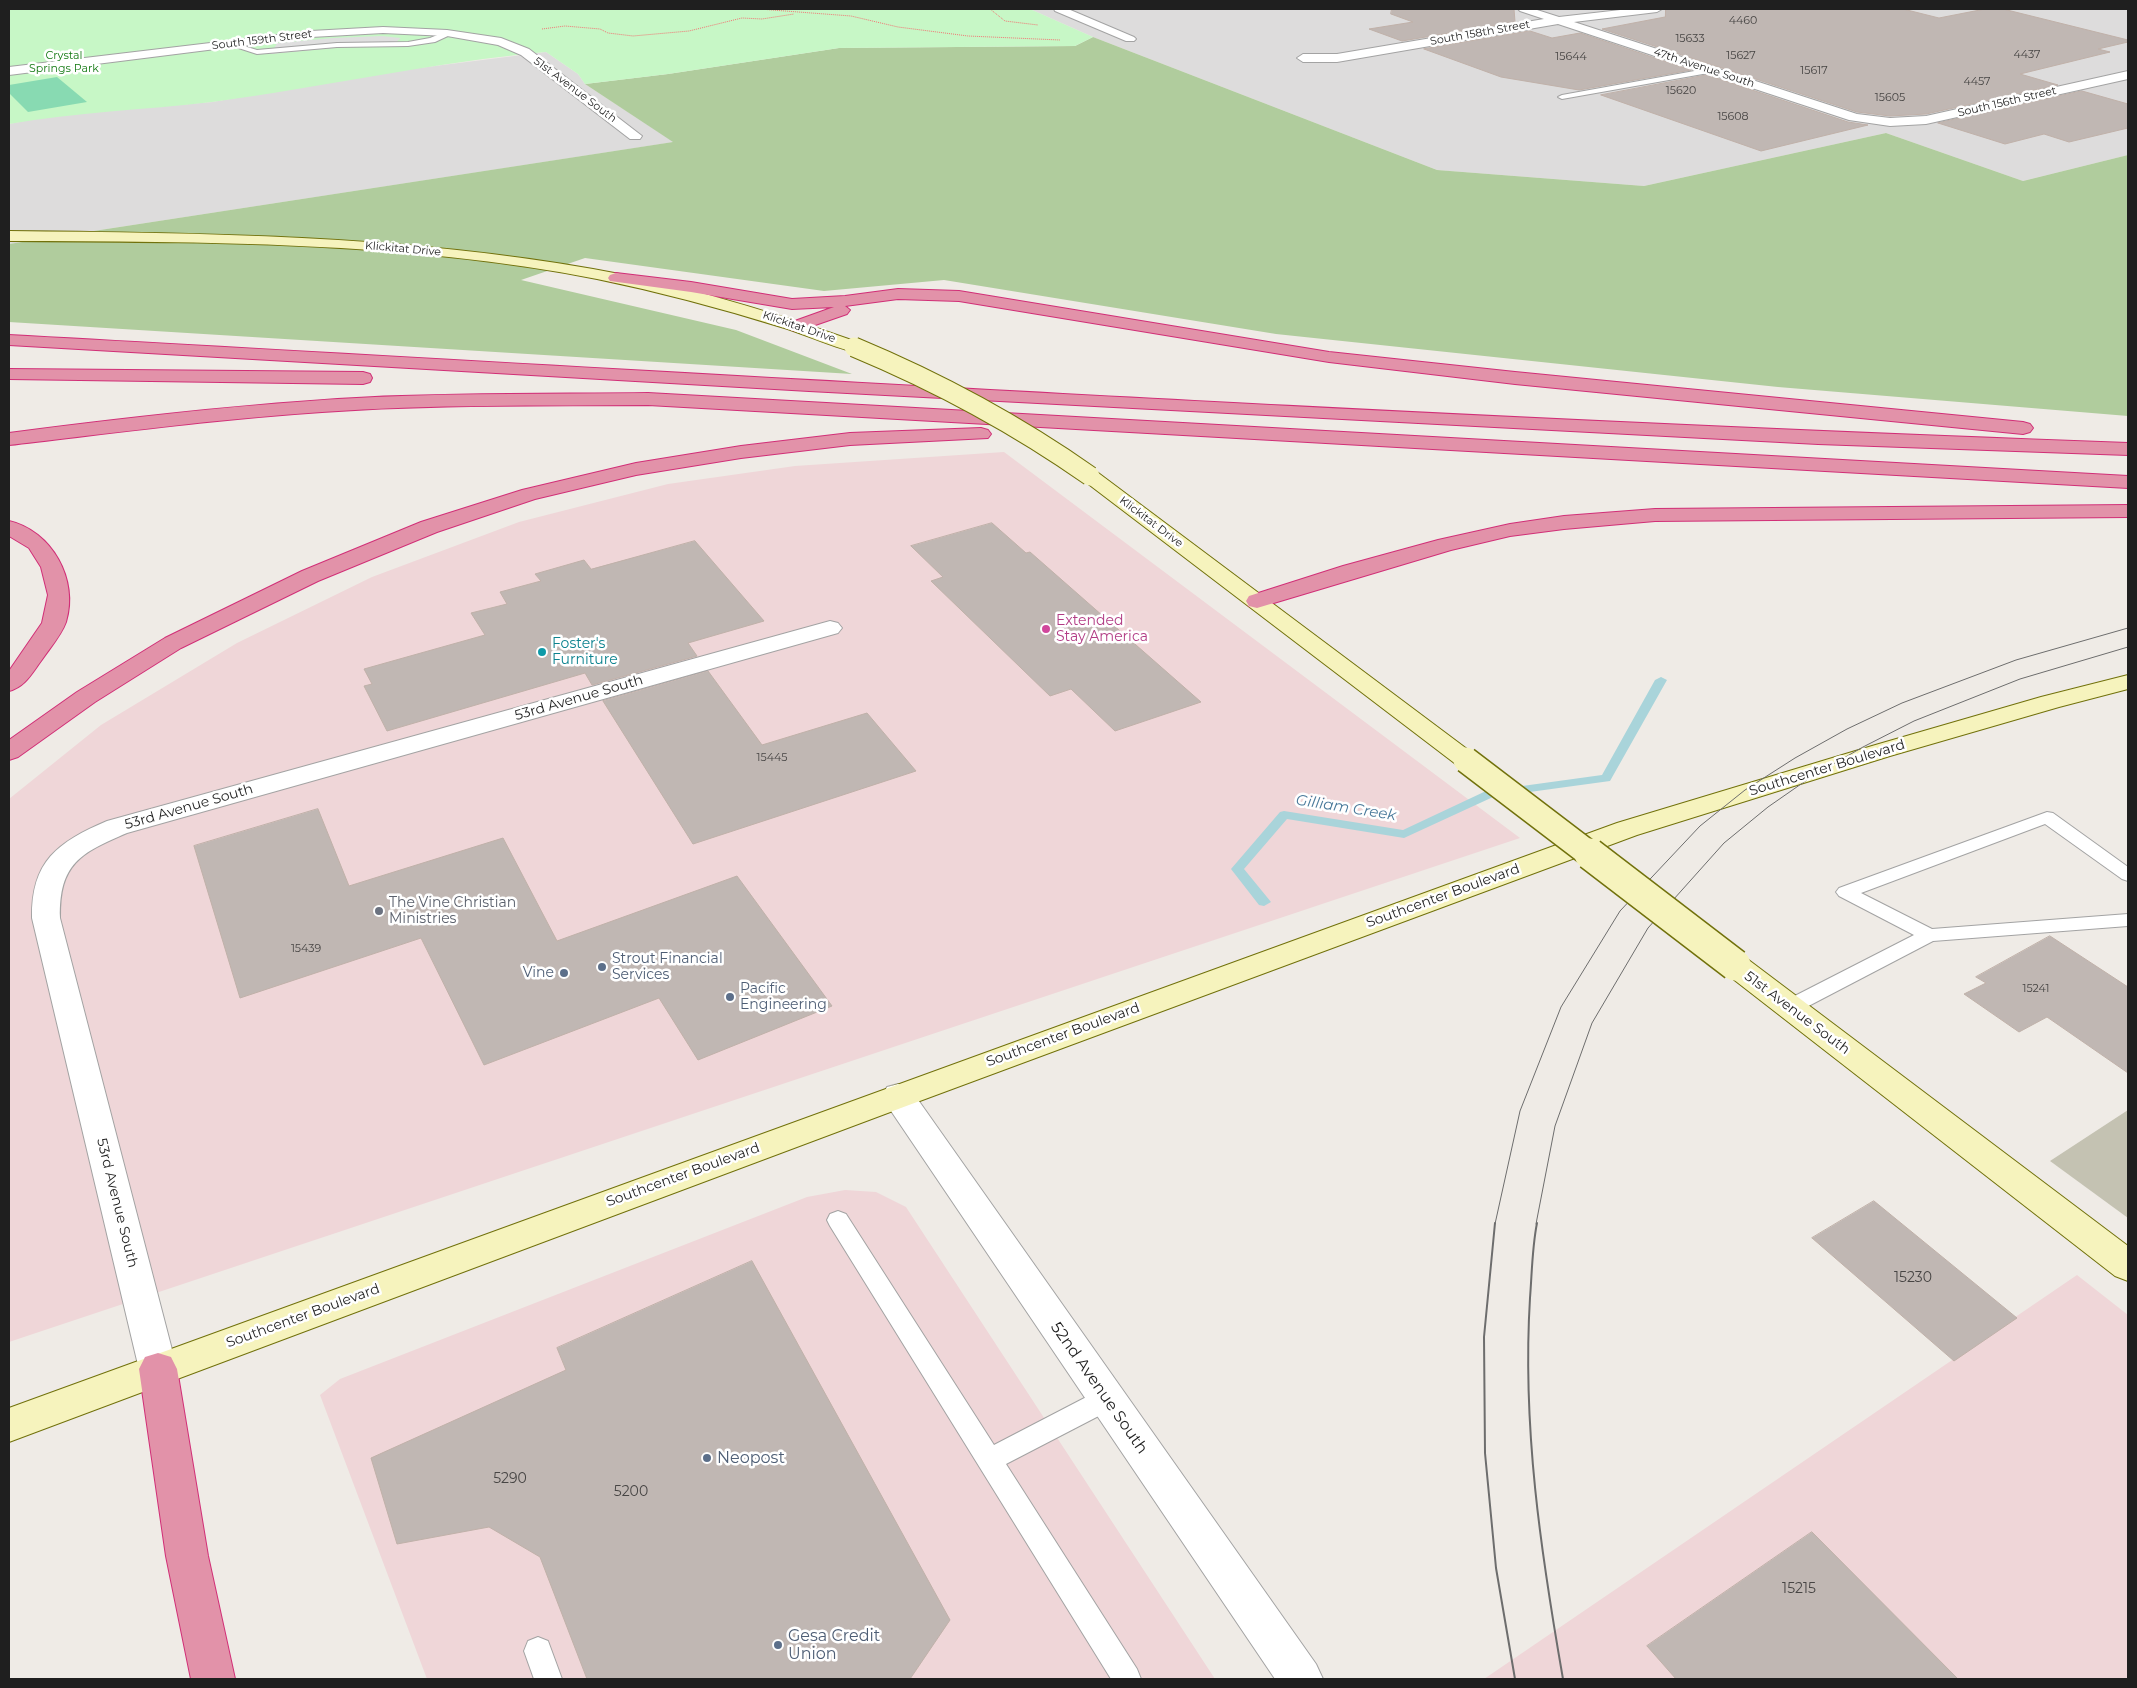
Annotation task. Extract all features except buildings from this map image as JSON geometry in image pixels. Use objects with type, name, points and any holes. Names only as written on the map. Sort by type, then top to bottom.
[{"type":"highway","points":[[616,278],[691,287],[792,304],[844,301],[898,294],[959,296],[1329,357],[1515,378],[2045,431],[2128,445]]},
{"type":"highway","points":[[798,326],[855,305],[898,294]]},
{"type":"highway","points":[[9,340],[809,385],[1818,438],[2128,449]]},
{"type":"highway","points":[[9,374],[809,385]]},
{"type":"highway","points":[[9,440],[121,424],[302,408],[427,401],[648,399],[2128,482]]},
{"type":"highway","points":[[9,752],[86,697],[173,643],[310,576],[429,527],[529,494],[636,469],[741,452],[850,439],[981,434],[1115,436],[1839,466]]},
{"type":"highway","points":[[1257,601],[1453,542],[1513,530],[1578,521],[1674,515],[2128,511]]},
{"type":"highway","points":[[9,527],[37,544],[52,567],[58,595],[54,623],[42,643],[16,678],[9,684]]},
{"type":"highway","points":[[158,1369],[187,1556],[213,1679]]},
{"type":"street","points":[[1059,9],[1130,39]]},
{"type":"street","name":"47th Avenue South","points":[[1524,9],[1854,117],[1885,122]]},
{"type":"street","name":"South 158th Street","points":[[1303,58],[1337,58],[1560,20],[1657,9]]},
{"type":"street","name":"South 159th Street","points":[[9,71],[227,44],[352,31],[447,33],[485,39],[514,47]]},
{"type":"street","name":"51st Avenue South","points":[[514,47],[525,52],[635,136]]},
{"type":"street","name":"South 156th Street","points":[[1885,122],[1907,123],[1926,120],[2128,75]]},
{"type":"street","name":"Klickitat Drive","points":[[9,236],[215,239],[353,244],[480,257],[616,278],[693,296],[798,326],[916,373],[976,403],[1034,438],[1090,476],[1466,760]]},
{"type":"street","name":"53rd Avenue South","points":[[158,1369],[46,918],[47,890],[57,865],[85,841],[118,827],[830,628]]},
{"type":"street","name":"Southcenter Boulevard","points":[[9,1425],[1627,829],[1881,751],[2050,702],[2128,682]]},
{"type":"street","name":"51st Avenue South","points":[[1466,760],[2128,1266]]},
{"type":"street","name":"52nd Avenue South","points":[[898,1096],[1301,1679]]},
{"type":"lane","points":[[1562,97],[1711,70]]},
{"type":"lane","points":[[1929,935],[1845,892],[2047,817],[2128,875]]},
{"type":"lane","points":[[1790,1007],[1929,935],[2128,920]]},
{"type":"lane","points":[[838,1220],[1126,1679]]},
{"type":"lane","points":[[988,1460],[1107,1399]]},
{"type":"lane","points":[[538,1651],[548,1679]]},
{"type":"path","points":[[759,9],[851,16],[898,27],[968,36],[1066,39]]},
{"type":"path","points":[[990,9],[1005,20],[1041,25]]},
{"type":"path","points":[[535,30],[565,26],[600,29],[608,33],[640,35],[689,31],[742,18],[783,17],[797,13]]},
{"type":"shaded area","points":[[1030,9],[2128,9],[2128,155],[2023,181],[1886,133],[1644,186],[1437,170],[1093,37]]},
{"type":"shaded area","points":[[382,36],[401,38],[390,47],[344,47],[271,54],[277,43]]},
{"type":"shaded area","points":[[546,52],[578,74],[585,84],[674,142],[9,244],[9,124],[49,116],[212,102],[395,71]]},
{"type":"shaded area","points":[[1004,452],[1520,838],[9,1342],[9,799],[101,725],[237,643],[372,577],[519,522],[668,484],[795,466]]},
{"type":"shaded area","points":[[2128,1110],[2128,1218],[2050,1161]]},
{"type":"shaded area","points":[[845,1190],[876,1192],[906,1207],[1215,1679],[427,1679],[320,1395],[340,1379],[807,1197]]},
{"type":"shaded area","points":[[2077,1275],[2128,1315],[2128,1679],[1484,1679]]},
{"type":"green space","name":"Crystal Springs Park","points":[[9,9],[1030,9],[1093,37],[1075,46],[839,48],[668,74],[585,84],[578,74],[546,52],[421,68],[212,102],[85,114],[9,124]]},
{"type":"green space","points":[[1093,37],[1437,170],[1644,186],[1886,133],[2023,181],[2128,155],[2128,416],[1778,387],[1276,334],[944,280],[824,291],[585,258],[521,280],[736,330],[852,374],[9,322],[9,244],[673,142],[585,84],[668,74],[839,48],[1075,46]]},
{"type":"green space","points":[[57,77],[87,102],[28,112],[9,93],[9,85]]},
{"type":"waterway","name":"Gilliam Creek","points":[[1264,902],[1237,869],[1284,815],[1404,834],[1490,794],[1606,778],[1661,680]]},
{"type":"tram line","points":[[1495,1224],[1520,1111],[1561,1007],[1620,911],[1700,826],[1745,790],[1795,758],[1847,729],[1902,703],[2016,660],[2128,628]]},
{"type":"tram line","points":[[1536,1224],[1555,1126],[1592,1023],[1648,928],[1724,843],[1768,807],[1814,775],[1914,721],[2020,679],[2128,647]]},
{"type":"tram line","points":[[1495,1223],[1484,1337],[1485,1453],[1496,1568],[1515,1679]]},
{"type":"tram line","points":[[1537,1223],[1532,1260],[1528,1346],[1531,1442],[1547,1584],[1563,1679]]},
{"type":"place","name":"Extended Stay America","points":[[1046,629]]},
{"type":"place","name":"Foster's Furniture","points":[[542,652]]},
{"type":"place","name":"The Vine Christian Ministries","points":[[379,911]]},
{"type":"place","name":"Strout Financial Services","points":[[602,967]]},
{"type":"place","name":"Vine","points":[[564,973]]},
{"type":"place","name":"Pacific Engineering","points":[[730,997]]},
{"type":"place","name":"Neopost","points":[[707,1458]]},
{"type":"place","name":"Gesa Credit Union","points":[[778,1645]]}]
